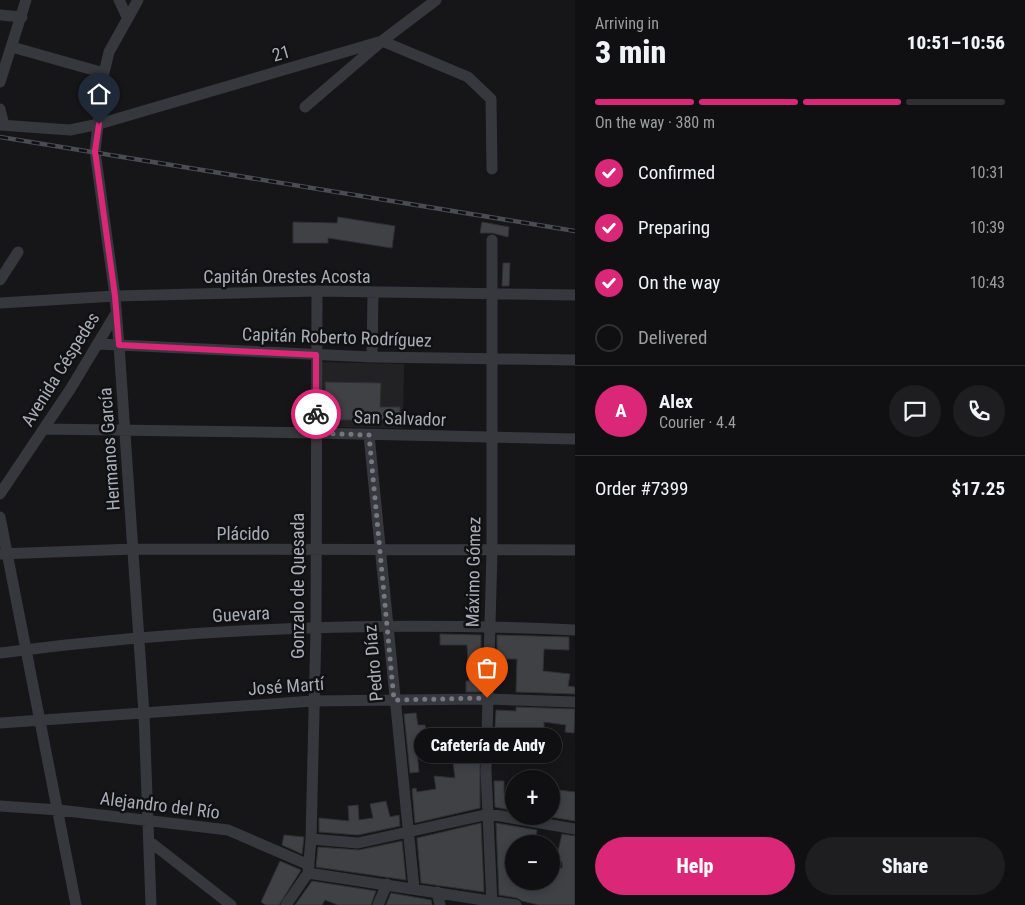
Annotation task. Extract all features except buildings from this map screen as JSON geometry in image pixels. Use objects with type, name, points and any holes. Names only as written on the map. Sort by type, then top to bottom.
[{"type":"street","points":[[0,82],[26,0]]},
{"type":"street","points":[[120,0],[127,17]]},
{"type":"street","name":"Hermanos García","points":[[138,0],[109,52],[104,73],[95,151],[115,296],[119,345],[140,638],[152,905]]},
{"type":"street","points":[[305,107],[382,42],[436,0]]},
{"type":"street","points":[[0,15],[22,17]]},
{"type":"street","points":[[382,42],[468,77],[491,99],[492,169]]},
{"type":"street","name":"21","points":[[2,125],[70,130],[99,124],[382,42]]},
{"type":"street","points":[[12,47],[104,73]]},
{"type":"street","points":[[0,109],[2,125]]},
{"type":"street","name":"Máximo Gómez","points":[[492,240],[492,551],[486,771],[492,903]]},
{"type":"street","points":[[0,280],[18,252]]},
{"type":"street","name":"Capitán Orestes Acosta","points":[[0,303],[115,296],[317,291],[575,296]]},
{"type":"street","name":"Gonzalo de Quesada","points":[[308,869],[311,839],[316,629],[317,291]]},
{"type":"street","points":[[372,357],[373,293]]},
{"type":"street","name":"Avenida Céspedes","points":[[0,494],[44,429],[116,313]]},
{"type":"street","name":"Capitán Roberto Rodríguez","points":[[98,344],[372,357],[575,360]]},
{"type":"street","name":"San Salvador","points":[[44,429],[575,439]]},
{"type":"street","name":"Pedro Díaz","points":[[369,435],[414,888]]},
{"type":"street","points":[[0,517],[4,553],[27,650],[76,905]]},
{"type":"street","name":"Plácido","points":[[4,553],[134,549],[315,551],[575,550]]},
{"type":"street","name":"Guevara","points":[[0,653],[140,638],[250,630],[490,626],[575,630]]},
{"type":"street","name":"José Martí","points":[[0,723],[313,701],[487,698],[575,702]]},
{"type":"street","name":"Alejandro del Río","points":[[0,806],[59,810],[228,830],[308,869],[492,903],[516,905]]},
{"type":"street","points":[[311,839],[358,843],[489,814],[575,829]]},
{"type":"street","points":[[150,841],[231,905]]},
{"type":"street","points":[[286,905],[308,869]]},
{"type":"street","points":[[378,905],[387,884]]},
{"type":"street","points":[[437,892],[440,905]]},
{"type":"shaded area","points":[[321,362],[404,364],[403,428],[320,427]]},
{"type":"railway","points":[[0,137],[575,231]]},
{"type":"way so far","points":[[316,414],[316,433],[369,435],[394,700],[487,698]]},
{"type":"place","name":"Cafetería de Andy","points":[[487,698]]},
{"type":"route","points":[[99,124],[95,151],[115,296],[119,345],[316,355],[316,414]]}]
